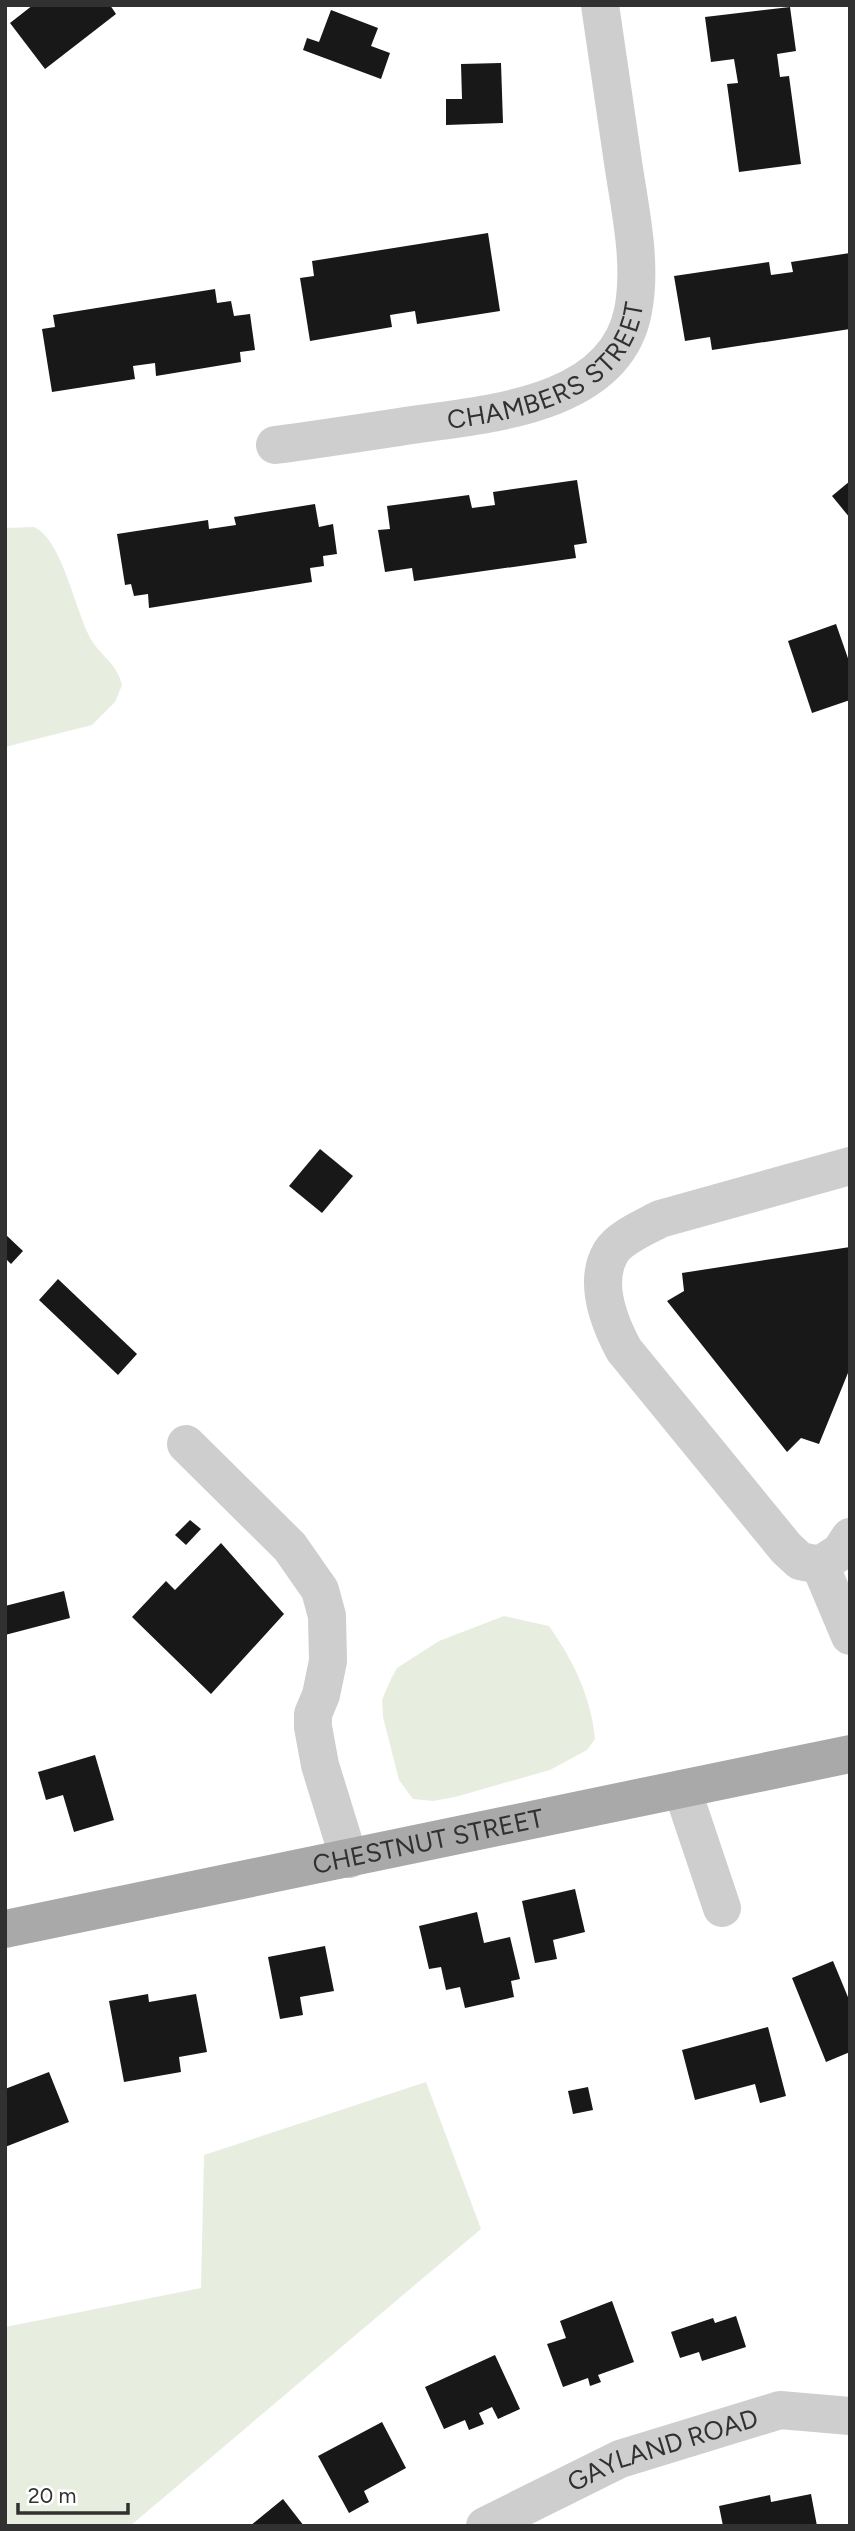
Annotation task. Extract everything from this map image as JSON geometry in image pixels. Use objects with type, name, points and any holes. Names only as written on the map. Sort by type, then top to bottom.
[{"type":"main road","name":"CHESTNUT STREET","points":[[5,1928],[850,1754]]},
{"type":"street","name":"CHAMBERS STREET","points":[[275,445],[528,406],[566,391],[588,377],[622,342],[633,313],[636,284],[632,218],[600,5]]},
{"type":"street","points":[[850,1166],[660,1219],[632,1234],[611,1251],[605,1280],[606,1310],[624,1350],[786,1548],[800,1561],[820,1565],[840,1552],[850,1537]]},
{"type":"street","points":[[186,1444],[290,1548],[320,1590],[327,1616],[328,1661],[321,1695],[313,1714],[313,1727],[323,1774],[349,1859]]},
{"type":"street","points":[[820,1565],[850,1636]]},
{"type":"street","points":[[682,1789],[722,1908]]},
{"type":"street","name":"GAYLAND ROAD","points":[[485,2526],[620,2459],[780,2410],[850,2416]]},
{"type":"green space","points":[[34,527],[44,534],[53,546],[92,641],[113,666],[122,685],[115,702],[92,725],[5,747],[5,528]]},
{"type":"green space","points":[[504,1616],[549,1626],[580,1680],[590,1708],[595,1739],[587,1750],[550,1770],[455,1797],[433,1801],[413,1799],[399,1780],[383,1717],[382,1700],[391,1679],[397,1668],[439,1641]]},
{"type":"green space","points":[[426,2082],[481,2229],[130,2526],[5,2526],[5,2327],[201,2288],[204,2155]]},
{"type":"building","points":[[33,5],[110,5],[116,14],[45,69],[10,23]]},
{"type":"building","points":[[790,7],[796,51],[777,54],[780,77],[789,76],[801,164],[739,172],[727,84],[738,83],[734,59],[711,62],[705,17]]},
{"type":"building","points":[[331,10],[378,28],[371,46],[390,53],[381,79],[303,50],[307,38],[319,42]]},
{"type":"building","points":[[501,63],[503,123],[446,125],[446,99],[462,99],[461,64]]},
{"type":"building","points":[[488,233],[500,311],[417,324],[415,311],[390,315],[392,327],[310,341],[300,278],[314,276],[312,261]]},
{"type":"building","points":[[850,253],[850,329],[712,350],[710,337],[685,341],[674,276],[769,262],[771,275],[793,272],[791,262]]},
{"type":"building","points":[[215,289],[217,303],[231,301],[234,316],[250,314],[255,350],[240,352],[241,362],[156,376],[155,363],[133,366],[135,379],[52,392],[42,329],[55,327],[53,315]]},
{"type":"building","points":[[577,480],[587,543],[574,545],[576,558],[414,581],[412,568],[385,572],[378,530],[390,529],[387,506],[469,495],[472,508],[495,505],[493,492]]},
{"type":"building","points":[[850,481],[850,518],[832,496]]},
{"type":"building","points":[[315,504],[319,527],[333,524],[337,554],[323,556],[324,566],[310,568],[312,582],[149,608],[148,594],[134,596],[131,584],[125,585],[117,534],[208,520],[209,529],[236,525],[234,517]]},
{"type":"building","points":[[836,624],[850,664],[850,700],[812,713],[788,641]]},
{"type":"building","points":[[320,1149],[353,1176],[322,1213],[289,1186]]},
{"type":"building","points":[[5,1234],[23,1251],[11,1264],[5,1258]]},
{"type":"building","points":[[850,1247],[850,1368],[819,1444],[801,1438],[787,1452],[667,1301],[684,1291],[682,1273]]},
{"type":"building","points":[[58,1279],[137,1354],[118,1375],[39,1300]]},
{"type":"building","points":[[190,1520],[201,1529],[186,1545],[175,1535]]},
{"type":"building","points":[[221,1543],[284,1614],[211,1694],[132,1617],[166,1581],[175,1590]]},
{"type":"building","points":[[64,1591],[70,1618],[5,1635],[5,1606]]},
{"type":"building","points":[[95,1755],[114,1820],[74,1832],[63,1795],[46,1800],[38,1772]]},
{"type":"building","points":[[575,1889],[585,1932],[553,1940],[557,1959],[535,1963],[522,1901]]},
{"type":"building","points":[[477,1912],[484,1943],[510,1937],[520,1979],[511,1981],[514,1997],[465,2008],[460,1987],[446,1990],[441,1967],[429,1969],[419,1926]]},
{"type":"building","points":[[325,1946],[334,1991],[300,1997],[303,2015],[280,2019],[268,1957]]},
{"type":"building","points":[[833,1961],[850,2002],[850,2052],[826,2062],[792,1978]]},
{"type":"building","points":[[148,1994],[149,2002],[196,1994],[207,2052],[179,2057],[181,2072],[124,2082],[109,2001]]},
{"type":"building","points":[[768,2027],[786,2096],[760,2103],[755,2084],[695,2100],[682,2050]]},
{"type":"building","points":[[49,2072],[69,2122],[5,2147],[5,2089]]},
{"type":"building","points":[[588,2087],[593,2110],[573,2114],[568,2091]]},
{"type":"building","points":[[612,2301],[634,2362],[598,2375],[601,2382],[590,2386],[588,2378],[563,2387],[547,2344],[566,2338],[560,2321]]},
{"type":"building","points":[[736,2316],[746,2347],[702,2361],[699,2352],[680,2358],[671,2332],[713,2318],[715,2323]]},
{"type":"building","points":[[495,2355],[520,2409],[498,2419],[492,2407],[479,2413],[484,2424],[469,2430],[465,2420],[444,2429],[425,2387]]},
{"type":"building","points":[[382,2422],[406,2468],[364,2491],[369,2502],[349,2513],[318,2456]]},
{"type":"building","points":[[811,2494],[817,2526],[723,2526],[719,2506],[770,2495],[771,2502]]},
{"type":"building","points":[[283,2499],[304,2526],[250,2526]]}]
